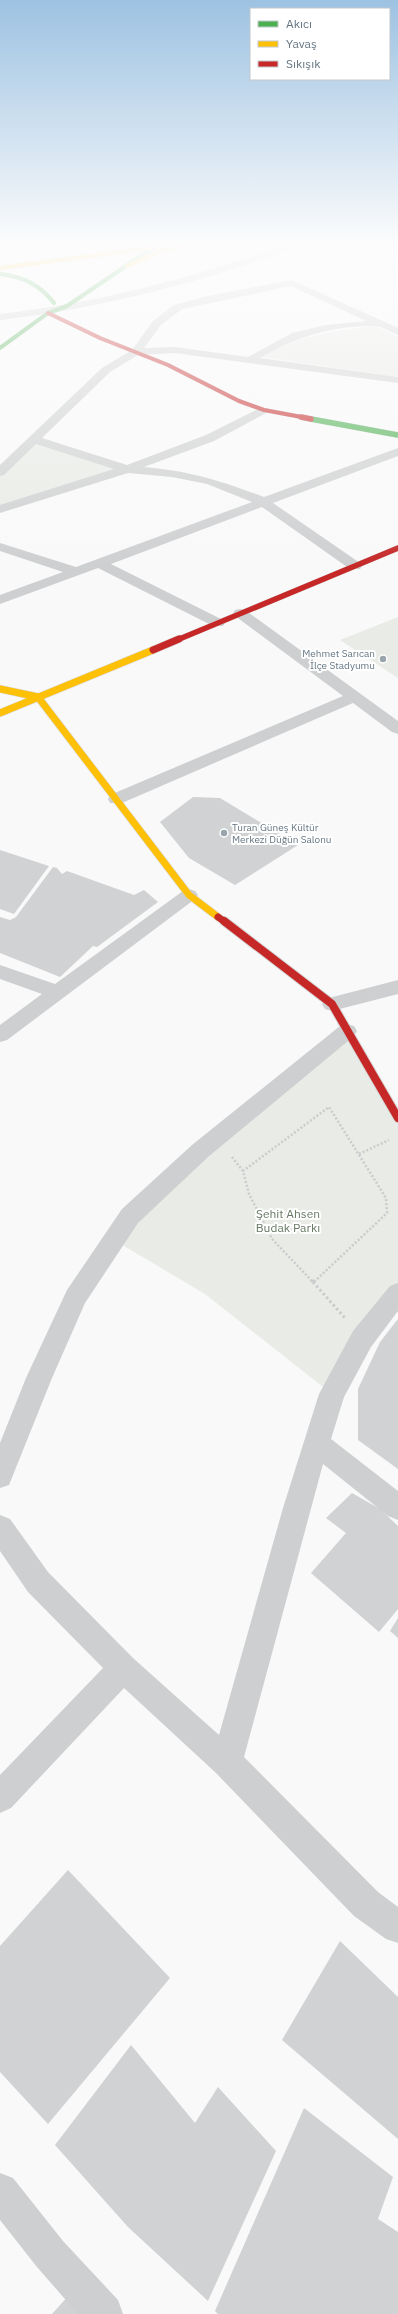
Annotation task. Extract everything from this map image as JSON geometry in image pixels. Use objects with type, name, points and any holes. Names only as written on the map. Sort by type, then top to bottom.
[{"type":"main road","points":[[136,352],[264,410],[398,435]]},
{"type":"main road","points":[[0,713],[398,548]]},
{"type":"main road","points":[[0,690],[38,697],[189,895],[332,1004],[398,1118]]},
{"type":"street","points":[[0,472],[106,370],[136,352],[156,351]]},
{"type":"street","points":[[182,351],[398,380]]},
{"type":"street","points":[[250,360],[265,351]]},
{"type":"street","points":[[0,509],[127,469],[210,438],[264,410]]},
{"type":"street","points":[[34,439],[127,469],[172,474],[210,481],[264,502],[356,566]]},
{"type":"street","points":[[0,600],[398,452]]},
{"type":"street","points":[[0,547],[76,572]]},
{"type":"street","points":[[98,564],[218,623]]},
{"type":"street","points":[[240,613],[398,729]]},
{"type":"street","points":[[116,799],[354,697]]},
{"type":"street","points":[[0,1035],[189,895]]},
{"type":"street","points":[[0,972],[58,992]]},
{"type":"street","points":[[332,1004],[398,987]]},
{"type":"street","points":[[0,1476],[39,1378],[75,1297],[130,1216],[200,1151],[347,1031]]},
{"type":"street","points":[[227,1762],[296,1508],[332,1394],[362,1339],[398,1293]]},
{"type":"street","points":[[317,1444],[398,1507]]},
{"type":"street","points":[[0,1528],[38,1582],[123,1668],[227,1762],[366,1904],[398,1928]]},
{"type":"street","points":[[0,1798],[123,1668]]},
{"type":"street","points":[[0,2191],[50,2254],[104,2314]]},
{"type":"path","points":[[312,1282],[387,1213],[386,1198],[329,1107],[243,1171],[249,1194],[272,1239],[362,1339]]},
{"type":"path","points":[[359,1154],[392,1139]]},
{"type":"green space","points":[[272,351],[398,351],[398,377],[261,357]]},
{"type":"green space","points":[[34,439],[127,469],[0,509],[0,472]]},
{"type":"green space","name":"Mehmet Sarıcan İlçe Stadyumu","points":[[398,617],[398,678],[340,640]]},
{"type":"green space","name":"Şehit Ahsen Budak Parkı","points":[[347,1031],[398,1118],[398,1293],[332,1394],[205,1294],[114,1240]]},
{"type":"building","name":"Turan Güneş Kültür Merkezi Düğün Salonu","points":[[193,797],[220,798],[298,845],[235,885],[189,858],[160,822]]},
{"type":"building","points":[[0,850],[49,866],[14,914],[0,909]]},
{"type":"building","points":[[53,867],[57,868],[62,874],[67,871],[134,895],[144,890],[158,902],[97,947],[93,946],[60,977],[0,953],[0,917],[10,920],[16,917]]},
{"type":"building","points":[[398,1319],[398,1469],[358,1440],[358,1389],[380,1342]]},
{"type":"building","points":[[352,1493],[380,1509],[398,1526],[398,1609],[379,1632],[311,1573],[346,1533],[326,1518]]},
{"type":"building","points":[[398,1618],[398,1638],[390,1631]]},
{"type":"building","points":[[68,1870],[170,1978],[48,2124],[0,2072],[0,1946]]},
{"type":"building","points":[[340,1941],[398,1997],[398,2139],[282,2040]]},
{"type":"building","points":[[131,2045],[195,2123],[218,2087],[276,2151],[208,2301],[128,2227],[55,2145]]},
{"type":"building","points":[[304,2108],[393,2177],[378,2219],[398,2232],[398,2314],[218,2314],[215,2311]]},
{"type":"building","points":[[70,2294],[87,2314],[52,2314]]},
{"type":"traffic: fast","points":[[311,419],[398,435]]},
{"type":"traffic: slow","points":[[0,713],[153,650]]},
{"type":"traffic: slow","points":[[0,689],[38,697],[189,895],[218,917]]},
{"type":"traffic: jam","points":[[133,351],[168,365],[239,401],[264,410],[311,419]]},
{"type":"traffic: jam","points":[[153,650],[398,548]]},
{"type":"traffic: jam","points":[[218,917],[332,1004],[398,1118]]},
{"type":"place","name":"Mehmet Sarıcan İlçe Stadyumu","points":[[383,659]]},
{"type":"place","name":"Turan Güneş Kültür Merkezi Düğün Salonu","points":[[224,833]]}]
